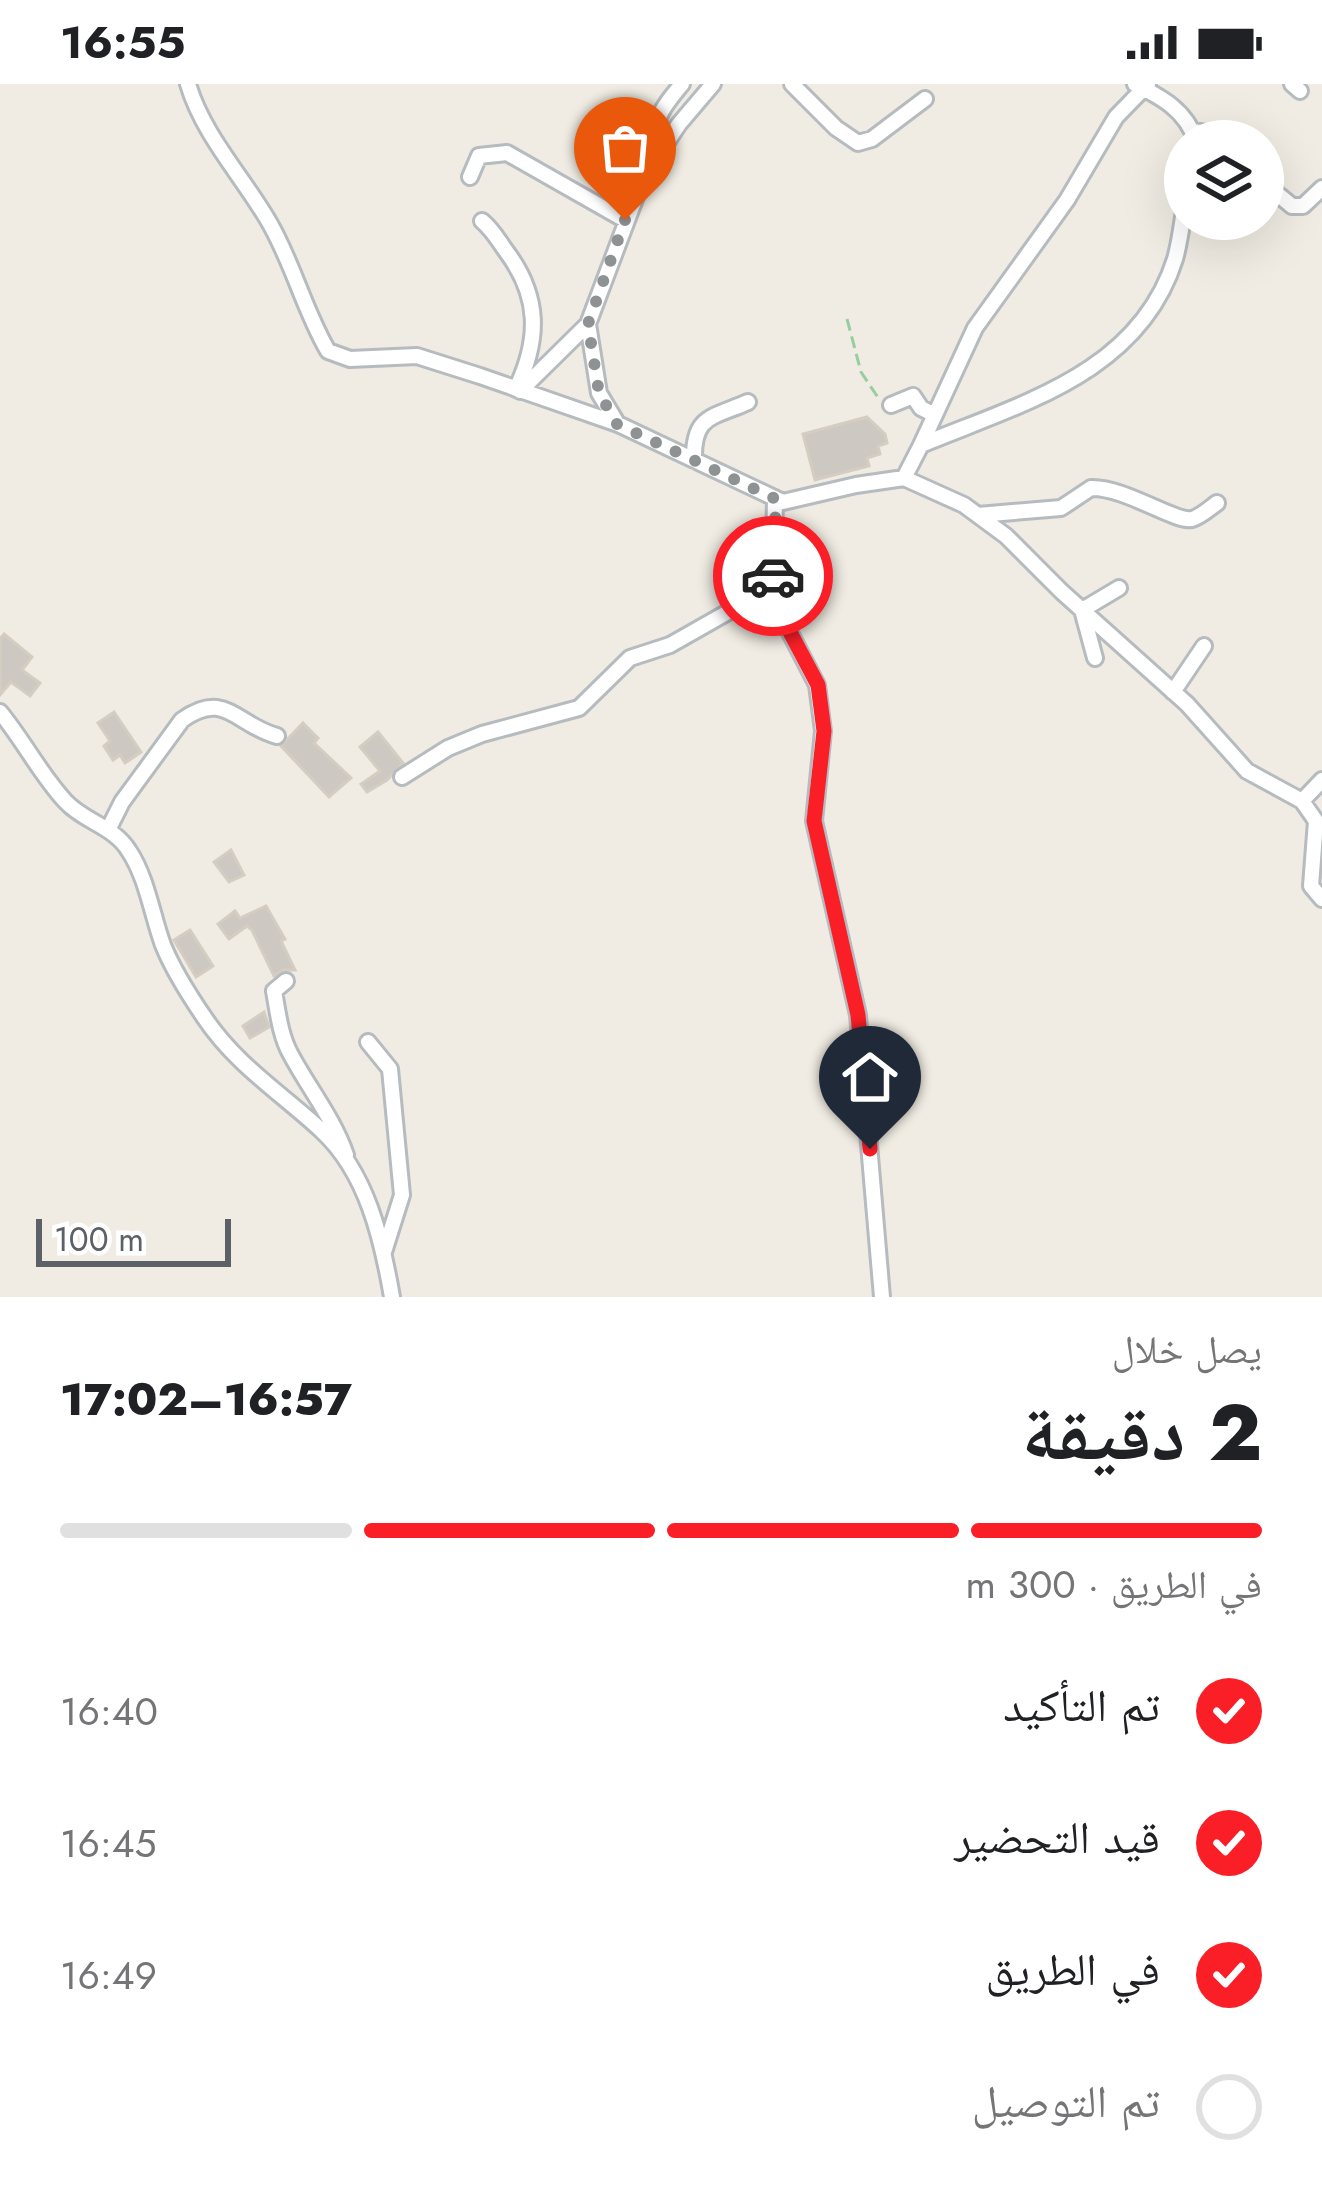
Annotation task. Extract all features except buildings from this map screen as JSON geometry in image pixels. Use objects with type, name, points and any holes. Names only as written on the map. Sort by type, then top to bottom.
[{"type":"street","points":[[188,84],[224,154],[271,225],[328,351],[350,359],[417,356],[617,424],[783,502],[904,478],[964,505],[1006,536],[1173,692],[1246,771],[1302,801],[1316,821],[1311,886],[1322,899]]},
{"type":"street","points":[[661,150],[654,133],[659,113],[682,84]]},
{"type":"street","points":[[518,390],[588,324],[643,178],[713,84]]},
{"type":"street","points":[[792,84],[858,143],[872,139],[926,99]]},
{"type":"street","points":[[904,478],[975,328],[1067,200],[1116,117],[1142,86],[1170,102],[1183,120]]},
{"type":"street","points":[[470,177],[479,156],[507,153],[625,220]]},
{"type":"street","points":[[1284,199],[1292,206],[1303,206],[1322,188]]},
{"type":"street","points":[[482,221],[528,283],[534,337],[518,390]]},
{"type":"street","points":[[920,445],[1056,391],[1114,352],[1164,284],[1178,240]]},
{"type":"street","points":[[588,324],[599,393],[617,424]]},
{"type":"street","points":[[891,405],[913,396],[934,415]]},
{"type":"street","points":[[694,460],[693,434],[702,422],[748,402]]},
{"type":"street","points":[[978,515],[1061,508],[1091,488],[1136,496],[1180,519],[1192,519],[1216,503]]},
{"type":"street","points":[[776,499],[773,600],[818,685],[824,731],[814,821],[858,1015],[882,1297]]},
{"type":"street","points":[[1082,610],[1119,588]]},
{"type":"street","points":[[1045,599],[1059,590]]},
{"type":"street","points":[[402,777],[448,748],[482,734],[579,708],[630,658],[670,645],[744,603],[773,600]]},
{"type":"street","points":[[1082,610],[1095,658]]},
{"type":"street","points":[[1173,692],[1204,646]]},
{"type":"street","points":[[108,830],[134,786],[182,721],[195,711],[219,706],[277,736]]},
{"type":"street","points":[[0,712],[62,798],[80,817],[125,844],[136,862],[164,948],[204,1018],[248,1071],[325,1134],[350,1166]]},
{"type":"street","points":[[1302,801],[1322,780]]},
{"type":"street","points":[[286,981],[274,991],[281,1031],[336,1125],[371,1209],[392,1297]]},
{"type":"street","points":[[368,1042],[390,1070],[402,1195],[384,1252]]},
{"type":"path","points":[[847,319],[861,372],[880,401],[891,405]]},
{"type":"way so far","points":[[625,220],[588,324],[599,393],[617,424],[776,499],[773,576]]},
{"type":"route","points":[[773,576],[773,600],[818,685],[824,731],[814,821],[858,1015],[870,1149]]}]
